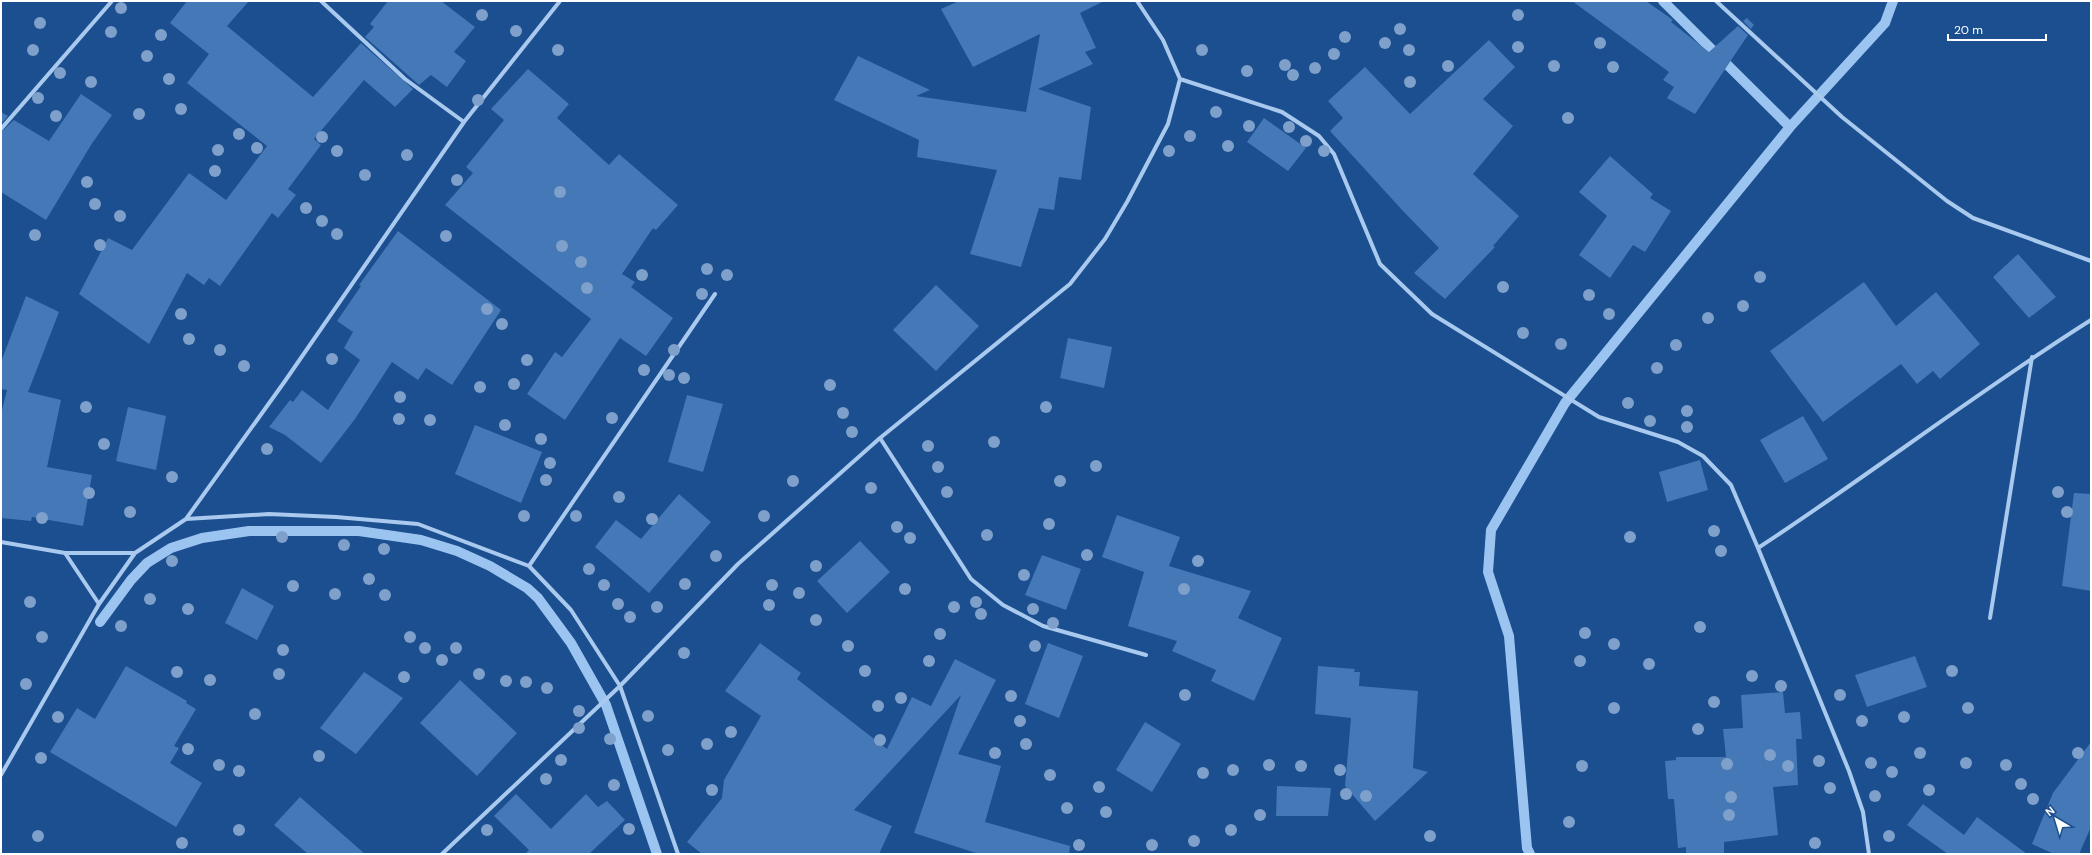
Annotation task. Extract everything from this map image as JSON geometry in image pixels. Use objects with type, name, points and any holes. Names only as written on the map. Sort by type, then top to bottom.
[{"type":"street","points":[[1,129],[112,1]]},
{"type":"street","points":[[321,1],[405,79],[464,122]]},
{"type":"street","points":[[1,775],[99,604],[135,553],[186,519],[285,381],[464,122],[560,1]]},
{"type":"street","points":[[442,854],[620,686],[738,564],[880,438],[1070,284],[1105,239],[1127,202],[1168,124],[1180,79],[1163,40],[1137,1]]},
{"type":"street","points":[[1716,1],[1842,117],[1947,201],[1973,218],[2091,261]]},
{"type":"street","points":[[1180,79],[1282,112],[1318,136],[1334,154],[1380,264],[1432,314],[1599,417],[1678,442],[1703,456],[1731,485],[1849,771],[1863,812],[1869,854]]},
{"type":"street","points":[[528,566],[715,294]]},
{"type":"street","points":[[1758,548],[1865,476],[1940,421],[2032,357],[2091,320]]},
{"type":"street","points":[[1990,618],[2032,357]]},
{"type":"street","points":[[880,438],[971,579],[1003,606],[1043,626],[1146,655]]},
{"type":"street","points":[[186,519],[269,514],[336,517],[418,524],[528,566],[571,610],[620,686],[678,854]]},
{"type":"street","points":[[1,542],[65,553],[135,553]]},
{"type":"street","points":[[65,553],[99,604]]},
{"type":"building","points":[[187,1],[249,1],[227,26],[313,97],[361,43],[413,89],[395,107],[364,80],[314,139],[321,145],[288,189],[296,195],[278,218],[272,213],[220,286],[209,278],[204,285],[187,273],[149,344],[79,294],[108,238],[132,250],[189,173],[226,200],[267,146],[187,83],[209,54],[170,23]]},
{"type":"building","points":[[388,1],[441,1],[475,27],[454,52],[466,61],[447,87],[431,75],[419,85],[365,37],[374,27],[370,24]]},
{"type":"building","points":[[959,1],[1104,1],[1080,13],[1096,48],[1085,52],[1093,64],[1038,89],[1091,107],[1081,180],[1059,177],[1054,210],[1039,208],[1021,267],[970,254],[997,170],[917,157],[919,140],[834,100],[858,56],[930,90],[916,96],[1026,112],[1040,34],[973,67],[941,9]]},
{"type":"building","points":[[1572,1],[1646,1],[1673,20],[1671,22],[1709,52],[1738,26],[1748,35],[1695,114],[1667,98],[1674,87],[1663,80],[1669,72]]},
{"type":"building","points":[[1747,18],[1754,25],[1751,29],[1743,21]]},
{"type":"building","points":[[1489,40],[1515,67],[1483,99],[1513,126],[1473,174],[1519,216],[1493,246],[1495,247],[1445,299],[1414,273],[1439,248],[1330,131],[1343,118],[1328,101],[1365,67],[1410,114]]},
{"type":"building","points":[[528,69],[569,104],[557,118],[609,165],[619,154],[678,205],[656,230],[653,228],[622,274],[635,282],[631,287],[673,318],[646,356],[620,338],[565,420],[527,394],[555,352],[562,357],[591,319],[445,205],[473,173],[466,167],[504,120],[491,109]]},
{"type":"building","points":[[81,94],[112,115],[91,145],[46,220],[1,192],[1,132],[14,120],[49,141]]},
{"type":"building","points":[[1,112],[8,116],[1,124]]},
{"type":"building","points":[[1264,118],[1306,148],[1288,171],[1247,142]]},
{"type":"building","points":[[1610,156],[1653,194],[1650,198],[1671,211],[1645,252],[1633,245],[1610,278],[1579,255],[1607,216],[1579,192]]},
{"type":"building","points":[[398,231],[501,310],[452,385],[426,368],[418,380],[392,362],[355,419],[321,463],[285,435],[269,427],[290,400],[293,402],[302,390],[328,410],[360,360],[344,348],[353,332],[337,321],[361,286],[359,285]]},
{"type":"building","points":[[2018,254],[2056,297],[2029,318],[1993,277]]},
{"type":"building","points":[[1864,282],[1896,326],[1936,292],[1980,344],[1940,379],[1933,371],[1917,384],[1901,364],[1823,422],[1770,351]]},
{"type":"building","points":[[936,285],[979,326],[936,371],[893,330]]},
{"type":"building","points":[[26,296],[59,312],[28,392],[61,400],[47,467],[92,475],[83,526],[32,517],[31,521],[1,518],[1,414],[7,390],[1,389],[1,362]]},
{"type":"building","points":[[1068,338],[1112,347],[1104,388],[1060,378]]},
{"type":"building","points":[[687,395],[723,404],[703,472],[668,462]]},
{"type":"building","points":[[128,407],[166,416],[156,470],[116,461]]},
{"type":"building","points":[[1803,416],[1828,459],[1785,483],[1760,440]]},
{"type":"building","points":[[475,425],[542,452],[521,503],[455,474]]},
{"type":"building","points":[[1700,460],[1708,490],[1667,502],[1659,472]]},
{"type":"building","points":[[2074,493],[2091,494],[2091,591],[2062,586]]},
{"type":"building","points":[[679,494],[711,522],[649,593],[595,547],[616,520],[641,539]]},
{"type":"building","points":[[1117,515],[1180,537],[1169,566],[1251,591],[1238,618],[1282,638],[1254,701],[1211,681],[1216,670],[1172,651],[1177,641],[1128,626],[1144,572],[1102,557]]},
{"type":"building","points":[[860,541],[890,572],[847,613],[817,581]]},
{"type":"building","points":[[1042,555],[1081,569],[1066,610],[1025,595]]},
{"type":"building","points":[[242,588],[274,606],[257,640],[225,623]]},
{"type":"building","points":[[760,643],[801,673],[797,679],[887,749],[912,697],[931,706],[955,659],[996,680],[958,754],[1001,766],[985,822],[1070,846],[1069,854],[979,854],[914,833],[961,695],[854,810],[892,826],[879,854],[702,854],[687,842],[722,798],[724,780],[761,716],[725,691]]},
{"type":"building","points":[[1048,643],[1083,656],[1059,718],[1025,704]]},
{"type":"building","points":[[1915,656],[1927,687],[1867,707],[1855,675]]},
{"type":"building","points":[[126,666],[187,701],[186,703],[196,709],[174,746],[179,748],[170,763],[202,783],[176,827],[50,752],[77,708],[95,719]]},
{"type":"building","points":[[1318,666],[1355,669],[1354,672],[1360,672],[1359,686],[1418,691],[1413,768],[1428,772],[1375,821],[1345,786],[1351,718],[1315,714]]},
{"type":"building","points":[[364,672],[403,698],[356,754],[320,728]]},
{"type":"building","points":[[460,680],[517,733],[477,776],[420,723]]},
{"type":"building","points":[[1783,692],[1785,713],[1800,712],[1802,739],[1796,739],[1798,785],[1773,787],[1778,835],[1724,842],[1724,854],[1686,854],[1686,847],[1678,848],[1674,799],[1668,799],[1665,761],[1676,760],[1676,757],[1726,757],[1723,729],[1743,728],[1741,695]]},
{"type":"building","points":[[1145,722],[1181,744],[1152,792],[1116,770]]},
{"type":"building","points":[[2091,742],[2091,827],[2079,854],[2054,854],[2032,844],[2053,793]]},
{"type":"building","points":[[1277,786],[1331,788],[1328,816],[1276,816]]},
{"type":"building","points":[[516,794],[551,829],[586,794],[598,807],[607,801],[625,820],[589,854],[525,854],[529,850],[494,816]]},
{"type":"building","points":[[300,797],[365,854],[308,854],[274,825]]},
{"type":"building","points":[[1923,804],[1964,835],[1977,817],[2027,854],[1948,854],[1907,825]]},
{"type":"waterway","points":[[1663,1],[1790,127]]},
{"type":"waterway","points":[[1530,854],[1527,848],[1509,636],[1488,572],[1491,530],[1565,403],[1790,127],[1885,23],[1893,1]]},
{"type":"waterway","points":[[100,622],[131,580],[147,563],[171,548],[202,538],[249,531],[359,531],[421,540],[457,551],[490,566],[527,588],[538,598],[571,643],[606,705],[657,854]]}]
